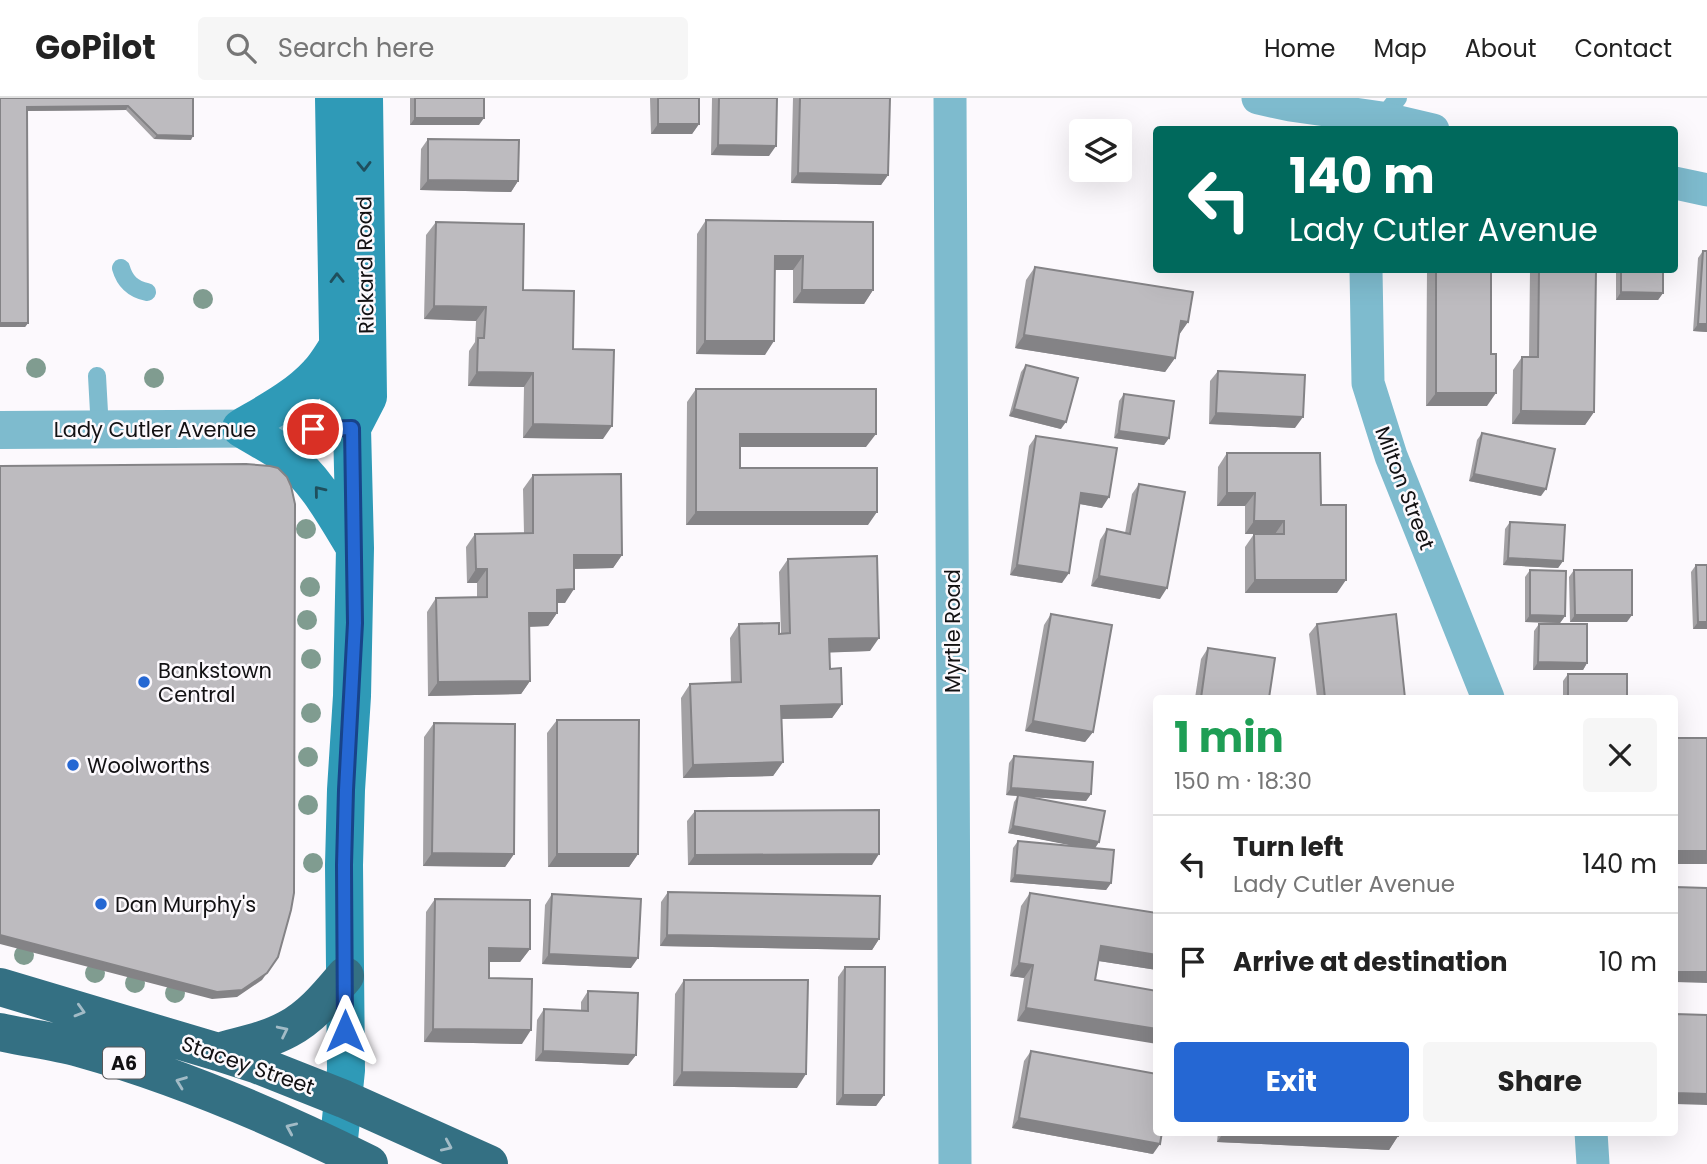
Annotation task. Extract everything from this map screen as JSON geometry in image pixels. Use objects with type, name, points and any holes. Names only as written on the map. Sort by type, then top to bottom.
[{"type":"highway","points":[[218,1052],[264,1040],[288,1029],[307,1016],[345,976]]},
{"type":"highway","name":"Stacey Street","points":[[0,987],[218,1052],[344,1099],[489,1164]]},
{"type":"highway","name":"Stacey Street","points":[[0,1032],[77,1047],[160,1074],[244,1107],[354,1156]]},
{"type":"main road","name":"Rickard Road","points":[[334,98],[339,397],[352,428],[355,548],[355,623],[344,865],[344,1099],[354,1156]]},
{"type":"main road","name":"Rickard Road","points":[[352,428],[368,397],[364,98]]},
{"type":"main road","points":[[338,346],[320,372],[302,389],[241,428],[284,454],[304,473],[326,499],[355,548]]},
{"type":"street","name":"Myrtle Road","points":[[950,98],[955,1164]]},
{"type":"street","points":[[1258,98],[1290,105],[1377,116],[1417,126]]},
{"type":"street","points":[[1678,184],[1707,190]]},
{"type":"street","name":"Milton Street","points":[[1366,273],[1368,383],[1391,456],[1487,695]]},
{"type":"street","name":"Lady Cutler Avenue","points":[[0,430],[352,428]]},
{"type":"street","points":[[1591,1136],[1593,1164]]},
{"type":"lane","points":[[121,268],[130,284],[147,292]]},
{"type":"lane","points":[[97,376],[100,430]]},
{"type":"building","points":[[0,98],[193,98],[193,136],[157,135],[128,106],[27,107],[28,323],[0,323]]},
{"type":"building","points":[[415,98],[484,98],[484,118],[415,118]]},
{"type":"building","points":[[658,98],[699,98],[699,124],[658,124]]},
{"type":"building","points":[[719,98],[777,98],[776,146],[718,145]]},
{"type":"building","points":[[800,98],[890,98],[888,175],[798,173]]},
{"type":"building","points":[[428,139],[519,140],[518,181],[428,180]]},
{"type":"building","points":[[706,220],[873,222],[873,290],[802,290],[803,256],[775,256],[774,341],[705,341]]},
{"type":"building","points":[[436,222],[524,224],[523,290],[574,291],[573,349],[614,350],[612,426],[533,424],[533,373],[477,372],[478,338],[484,338],[486,307],[434,306]]},
{"type":"building","points":[[1703,251],[1707,251],[1707,324],[1698,324]]},
{"type":"building","points":[[1035,267],[1193,292],[1188,322],[1181,321],[1175,358],[1024,335]]},
{"type":"building","points":[[1436,273],[1491,273],[1491,354],[1496,354],[1496,393],[1436,393]]},
{"type":"building","points":[[1539,273],[1596,273],[1594,412],[1521,411],[1522,357],[1538,357]]},
{"type":"building","points":[[1621,273],[1663,273],[1663,293],[1621,292]]},
{"type":"building","points":[[1026,365],[1078,378],[1066,422],[1014,409]]},
{"type":"building","points":[[1218,371],[1305,375],[1303,417],[1216,413]]},
{"type":"building","points":[[696,389],[876,389],[876,434],[740,434],[740,468],[877,468],[877,512],[696,512]]},
{"type":"building","points":[[1124,394],[1174,401],[1169,438],[1119,431]]},
{"type":"building","points":[[1482,433],[1555,449],[1546,489],[1474,474]]},
{"type":"building","points":[[1036,436],[1117,448],[1109,497],[1081,493],[1069,573],[1017,565]]},
{"type":"building","points":[[1227,453],[1320,453],[1321,505],[1346,505],[1346,580],[1255,580],[1254,534],[1284,534],[1284,521],[1254,521],[1255,493],[1227,493]]},
{"type":"building","points":[[246,464],[278,468],[287,477],[295,504],[294,893],[278,957],[267,973],[242,990],[217,992],[0,935],[0,466]]},
{"type":"building","points":[[621,474],[622,555],[574,555],[574,589],[557,590],[557,613],[529,613],[530,681],[438,682],[436,598],[487,597],[487,569],[476,569],[475,534],[533,533],[533,475]]},
{"type":"building","points":[[1139,484],[1185,492],[1167,588],[1099,576],[1107,529],[1130,534]]},
{"type":"building","points":[[1510,522],[1565,525],[1563,561],[1508,558]]},
{"type":"building","points":[[877,556],[879,638],[829,639],[830,669],[841,668],[842,704],[781,706],[783,762],[693,765],[690,684],[741,682],[739,624],[779,623],[779,634],[790,633],[788,559]]},
{"type":"building","points":[[1696,565],[1707,565],[1707,622],[1698,622]]},
{"type":"building","points":[[1530,570],[1566,571],[1565,616],[1530,615]]},
{"type":"building","points":[[1574,570],[1632,570],[1632,615],[1575,615]]},
{"type":"building","points":[[1051,614],[1112,625],[1093,732],[1033,721]]},
{"type":"building","points":[[1396,614],[1405,695],[1325,695],[1317,624]]},
{"type":"building","points":[[1539,624],[1587,624],[1587,663],[1538,662]]},
{"type":"building","points":[[1208,648],[1275,658],[1269,695],[1201,695]]},
{"type":"building","points":[[1568,674],[1627,674],[1627,695],[1568,695]]},
{"type":"building","points":[[557,720],[639,720],[638,854],[557,854]]},
{"type":"building","points":[[434,723],[515,724],[514,854],[432,853]]},
{"type":"building","points":[[1678,738],[1707,738],[1707,851],[1678,851]]},
{"type":"building","points":[[1014,756],[1093,762],[1091,794],[1011,788]]},
{"type":"building","points":[[1018,795],[1105,811],[1099,842],[1013,826]]},
{"type":"building","points":[[879,810],[879,854],[695,855],[695,811]]},
{"type":"building","points":[[1018,841],[1114,850],[1111,883],[1015,875]]},
{"type":"building","points":[[1678,887],[1707,888],[1707,972],[1678,972]]},
{"type":"building","points":[[668,892],[880,896],[879,939],[667,935]]},
{"type":"building","points":[[1030,893],[1153,912],[1153,954],[1101,946],[1095,980],[1153,990],[1153,1028],[1026,1008],[1033,965],[1019,963]]},
{"type":"building","points":[[552,894],[641,899],[638,958],[549,954]]},
{"type":"building","points":[[435,899],[530,900],[530,949],[489,948],[489,978],[532,979],[531,1030],[433,1029]]},
{"type":"building","points":[[845,967],[885,967],[884,1095],[843,1095]]},
{"type":"building","points":[[684,980],[808,980],[806,1074],[682,1072]]},
{"type":"building","points":[[588,991],[638,993],[636,1055],[543,1051],[544,1009],[588,1011]]},
{"type":"building","points":[[1678,1014],[1707,1015],[1707,1094],[1678,1093]]},
{"type":"building","points":[[1031,1051],[1153,1073],[1153,1136],[1161,1136],[1160,1144],[1019,1118]]},
{"type":"place","name":"Bankstown Central","points":[[144,682]]},
{"type":"place","name":"Woolworths","points":[[73,765]]},
{"type":"place","name":"Dan Murphy's","points":[[101,904]]},
{"type":"route","points":[[313,429],[352,428],[355,623],[344,865],[345,1031]]}]
